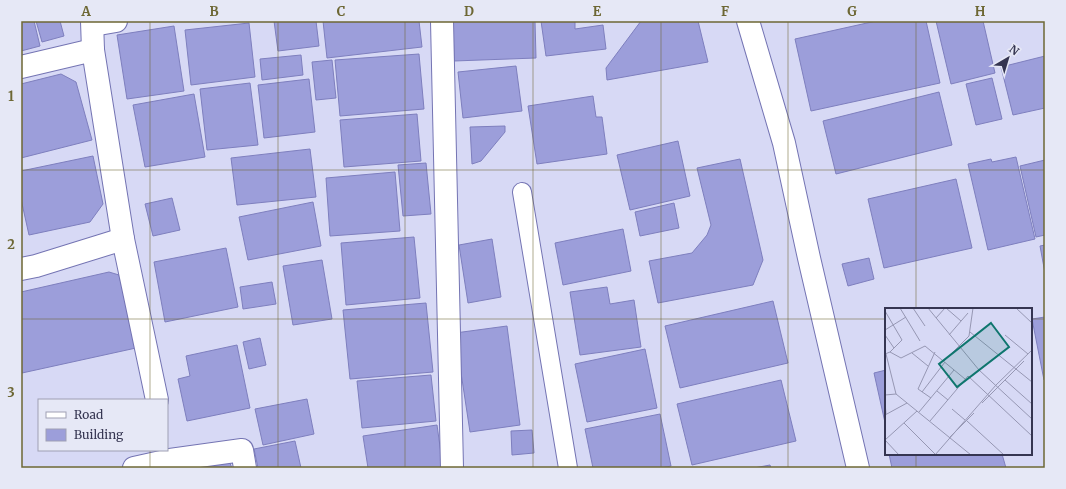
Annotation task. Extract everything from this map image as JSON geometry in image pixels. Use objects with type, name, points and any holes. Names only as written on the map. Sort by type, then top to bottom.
[{"type":"street","points":[[116,21],[93,23],[93,50],[123,239],[157,399]]},
{"type":"street","points":[[442,21],[452,468]]},
{"type":"street","points":[[748,21],[784,143],[808,258],[858,468]]},
{"type":"street","points":[[21,67],[93,50]]},
{"type":"street","points":[[21,269],[36,266],[123,239]]},
{"type":"street","points":[[134,468],[168,454],[242,450],[245,468]]},
{"type":"lane","points":[[522,192],[568,468]]},
{"type":"building","points":[[21,21],[34,21],[40,46],[21,51]]},
{"type":"building","points":[[36,21],[60,21],[64,36],[42,42]]},
{"type":"building","points":[[274,21],[316,21],[319,46],[278,51]]},
{"type":"building","points":[[323,21],[419,21],[422,47],[327,58]]},
{"type":"building","points":[[453,21],[535,21],[536,58],[454,61]]},
{"type":"building","points":[[541,21],[575,21],[575,29],[603,25],[606,49],[546,56]]},
{"type":"building","points":[[641,21],[698,21],[708,62],[607,80],[606,68]]},
{"type":"building","points":[[876,21],[926,21],[940,83],[811,111],[795,39]]},
{"type":"building","points":[[936,21],[983,21],[995,73],[951,84]]},
{"type":"building","points":[[249,23],[255,77],[191,85],[185,30]]},
{"type":"building","points":[[174,26],[184,91],[127,99],[117,35]]},
{"type":"building","points":[[419,54],[424,109],[340,116],[335,60]]},
{"type":"building","points":[[301,55],[303,75],[262,80],[260,59]]},
{"type":"building","points":[[1045,56],[1045,108],[1013,115],[1001,67]]},
{"type":"building","points":[[332,60],[336,98],[316,100],[312,62]]},
{"type":"building","points":[[516,66],[522,111],[463,118],[458,72]]},
{"type":"building","points":[[61,74],[76,82],[92,140],[21,158],[21,84]]},
{"type":"building","points":[[992,78],[1002,119],[976,125],[966,84]]},
{"type":"building","points":[[309,79],[315,132],[264,138],[258,85]]},
{"type":"building","points":[[250,83],[258,145],[207,150],[200,89]]},
{"type":"building","points":[[939,92],[952,145],[836,174],[823,121]]},
{"type":"building","points":[[194,94],[205,157],[145,167],[133,105]]},
{"type":"building","points":[[593,96],[596,117],[602,117],[607,154],[537,164],[528,106]]},
{"type":"building","points":[[417,114],[421,161],[344,167],[340,120]]},
{"type":"building","points":[[505,126],[505,132],[481,161],[472,164],[470,127]]},
{"type":"building","points":[[678,141],[690,196],[630,210],[617,155]]},
{"type":"building","points":[[310,149],[316,197],[237,205],[231,158]]},
{"type":"building","points":[[93,156],[103,204],[90,222],[29,235],[21,199],[21,171]]},
{"type":"building","points":[[1016,157],[1035,239],[988,250],[968,164],[991,159],[992,162]]},
{"type":"building","points":[[740,159],[763,260],[753,285],[658,303],[649,261],[692,253],[707,235],[711,225],[697,168]]},
{"type":"building","points":[[1045,160],[1045,235],[1036,237],[1020,166]]},
{"type":"building","points":[[426,163],[431,214],[403,216],[398,165]]},
{"type":"building","points":[[395,172],[400,231],[330,236],[326,178]]},
{"type":"building","points":[[956,179],[972,248],[884,268],[868,199]]},
{"type":"building","points":[[172,198],[180,230],[153,236],[145,204]]},
{"type":"building","points":[[313,202],[321,246],[248,260],[239,217]]},
{"type":"building","points":[[674,203],[679,228],[640,236],[635,212]]},
{"type":"building","points":[[623,229],[631,271],[563,285],[555,243]]},
{"type":"building","points":[[414,237],[420,298],[346,305],[341,243]]},
{"type":"building","points":[[492,239],[501,297],[468,303],[459,245]]},
{"type":"building","points":[[1045,245],[1045,273],[1040,246]]},
{"type":"building","points":[[226,248],[238,307],[165,322],[154,262]]},
{"type":"building","points":[[869,258],[874,279],[848,286],[842,264]]},
{"type":"building","points":[[322,260],[332,319],[293,325],[283,266]]},
{"type":"building","points":[[109,272],[119,275],[136,348],[22,373],[21,292]]},
{"type":"building","points":[[272,282],[276,304],[243,309],[240,287]]},
{"type":"building","points":[[607,287],[610,304],[634,300],[641,347],[580,355],[570,292]]},
{"type":"building","points":[[773,301],[788,363],[680,388],[665,326]]},
{"type":"building","points":[[426,303],[433,372],[350,379],[343,310]]},
{"type":"building","points":[[1045,317],[1045,379],[1044,380],[1032,319]]},
{"type":"building","points":[[507,326],[520,425],[470,432],[455,333]]},
{"type":"building","points":[[260,338],[266,365],[249,369],[243,342]]},
{"type":"building","points":[[237,345],[250,408],[187,421],[178,379],[190,376],[186,356]]},
{"type":"building","points":[[645,349],[657,408],[587,422],[575,364]]},
{"type":"building","points":[[885,370],[885,422],[874,373]]},
{"type":"building","points":[[431,375],[436,421],[362,428],[357,381]]},
{"type":"building","points":[[781,380],[796,441],[692,465],[677,404]]},
{"type":"building","points":[[307,399],[314,434],[263,445],[255,409]]},
{"type":"building","points":[[660,414],[671,466],[661,468],[593,468],[585,429]]},
{"type":"building","points":[[437,425],[443,468],[368,468],[363,436]]},
{"type":"building","points":[[532,430],[534,453],[512,455],[511,431]]},
{"type":"building","points":[[295,441],[301,468],[258,468],[254,449]]},
{"type":"building","points":[[889,455],[1002,455],[1006,468],[892,468]]},
{"type":"building","points":[[229,461],[232,468],[203,468]]},
{"type":"building","points":[[770,465],[771,468],[754,468]]}]
